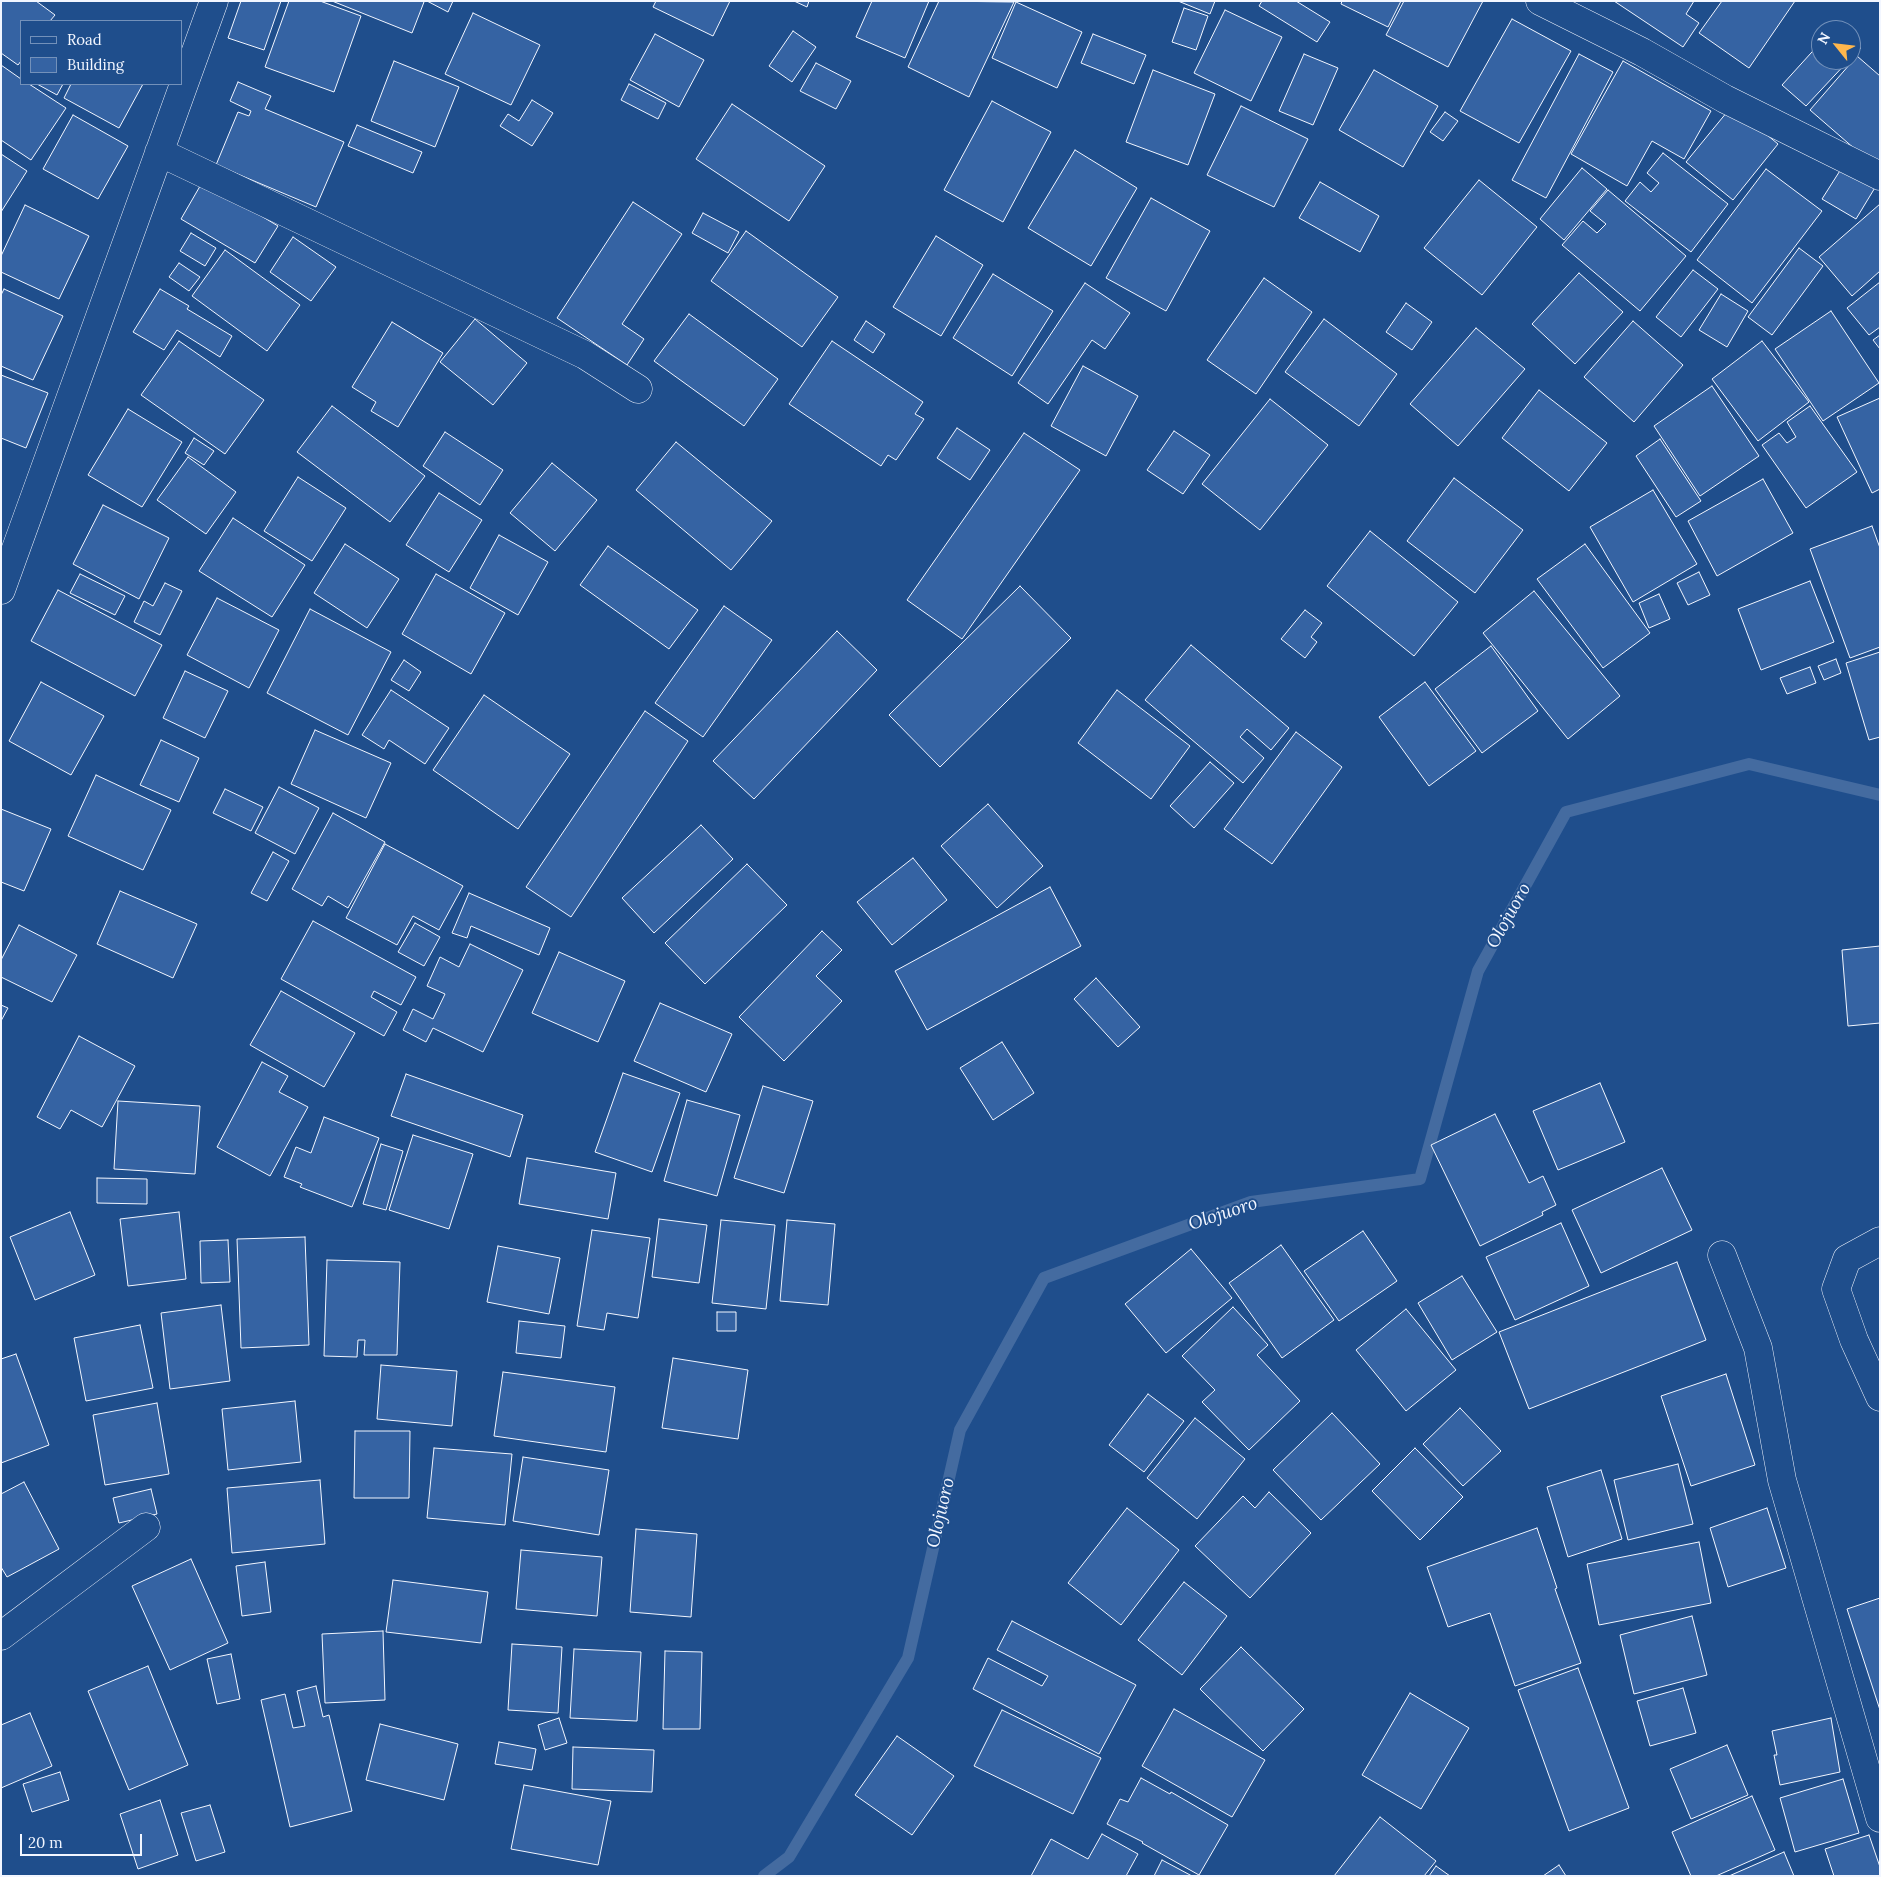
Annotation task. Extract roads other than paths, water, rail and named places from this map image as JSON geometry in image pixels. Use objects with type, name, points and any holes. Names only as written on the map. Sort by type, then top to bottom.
[{"type":"street","points":[[1,590],[214,1]]},
{"type":"street","points":[[1540,1],[1642,52],[1725,99],[1880,176]]},
{"type":"street","points":[[159,152],[585,355],[638,388]]},
{"type":"street","points":[[1880,1241],[1847,1259],[1836,1289],[1854,1340],[1880,1398]]},
{"type":"street","points":[[1722,1255],[1758,1348],[1782,1480],[1880,1818]]},
{"type":"street","points":[[1,1636],[146,1527]]},
{"type":"waterway","name":"Olojuoro","points":[[764,1876],[789,1857],[908,1658],[960,1430],[1044,1278],[1251,1202],[1420,1179],[1478,971],[1566,812],[1749,764],[1880,795]]}]
